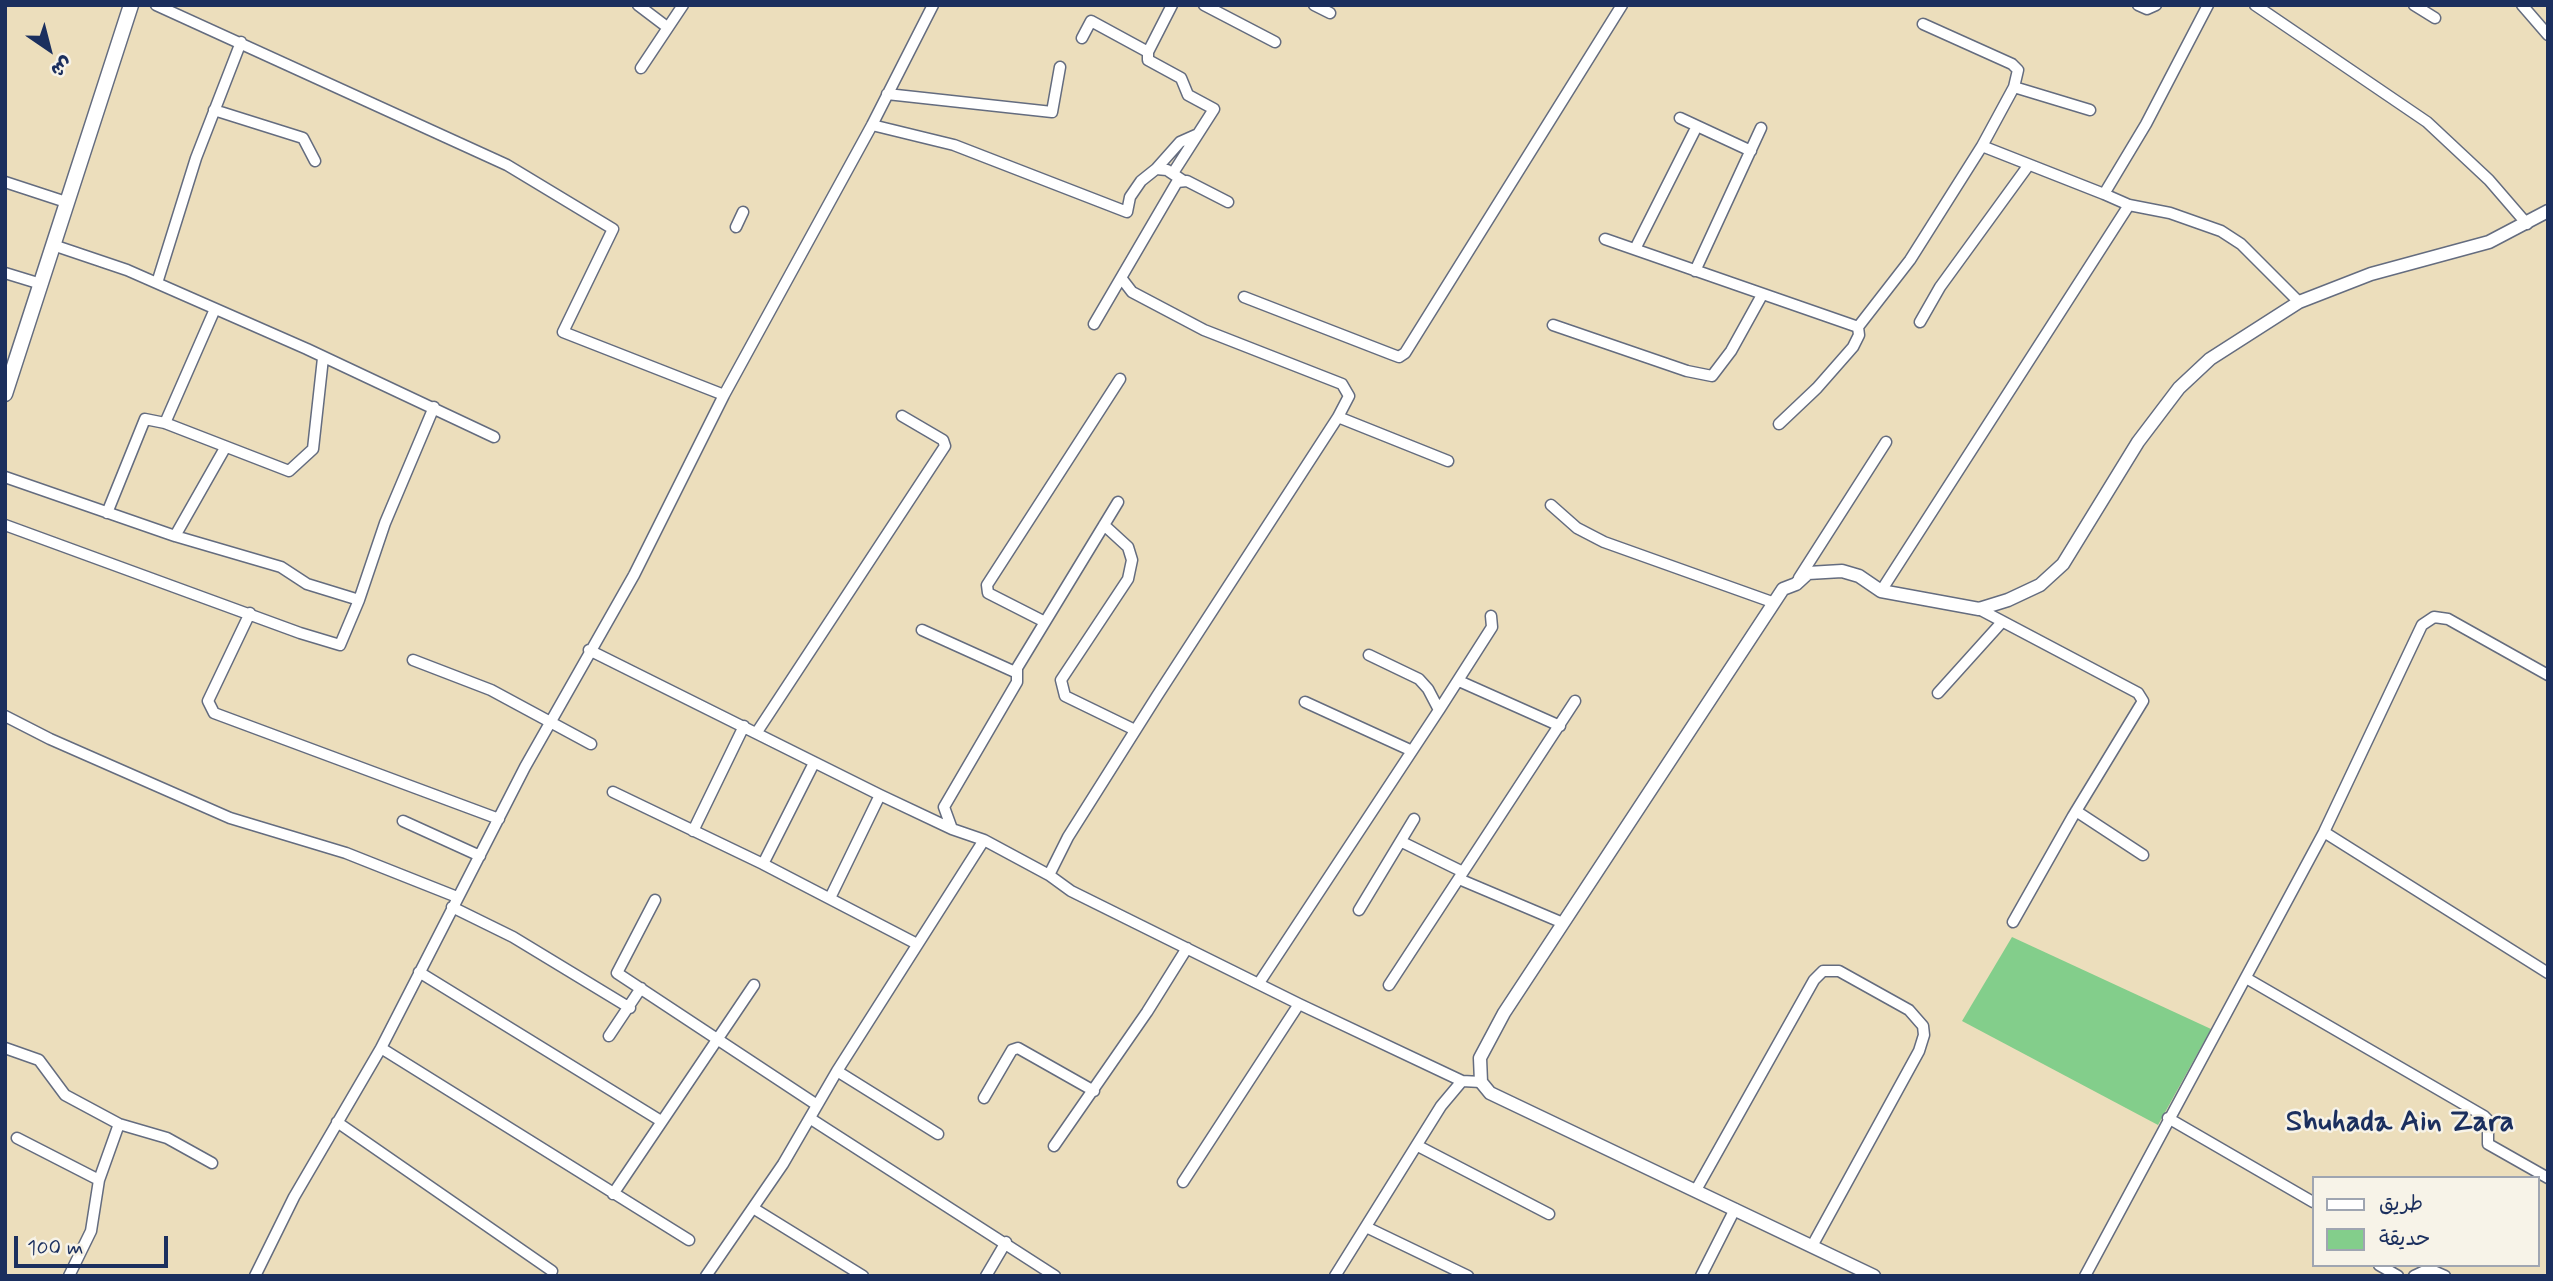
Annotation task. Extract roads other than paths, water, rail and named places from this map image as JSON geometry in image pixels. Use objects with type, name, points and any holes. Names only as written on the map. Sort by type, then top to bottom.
[{"type":"main road","points":[[5,394],[131,5]]},
{"type":"street","points":[[156,5],[507,165],[613,229],[563,332],[724,395]]},
{"type":"street","points":[[638,5],[667,27]]},
{"type":"street","points":[[642,68],[683,5]]},
{"type":"street","points":[[255,1276],[294,1197],[382,1048],[454,902],[589,650],[634,575],[724,395],[872,125],[933,5]]},
{"type":"street","points":[[1094,324],[1122,279],[1123,271],[1172,189],[1198,134],[1214,109],[1188,95],[1181,78],[1150,62],[1148,52],[1172,5]]},
{"type":"street","points":[[1204,5],[1275,42]]},
{"type":"street","points":[[1314,5],[1330,13]]},
{"type":"street","points":[[1244,297],[1391,354],[1399,356],[1405,353],[1622,5]]},
{"type":"street","points":[[2138,5],[2147,9],[2156,5]]},
{"type":"street","points":[[2105,194],[2146,124],[2208,5]]},
{"type":"street","points":[[2255,5],[2427,122],[2489,180],[2527,224]]},
{"type":"street","points":[[2414,5],[2435,18]]},
{"type":"street","points":[[2522,5],[2548,35]]},
{"type":"street","points":[[1082,38],[1091,21],[1148,52]]},
{"type":"street","points":[[1779,424],[1817,388],[1853,347],[1859,335],[1858,327],[1910,260],[1982,146],[2014,86],[2018,70],[2012,64],[1923,24]]},
{"type":"street","points":[[157,284],[196,158],[241,42]]},
{"type":"street","points":[[887,94],[1052,112],[1060,67]]},
{"type":"street","points":[[2014,86],[2090,110]]},
{"type":"street","points":[[214,110],[303,138],[315,161]]},
{"type":"street","points":[[1680,118],[1751,151]]},
{"type":"street","points":[[872,125],[954,145],[1127,212],[1130,197],[1141,181],[1156,169],[1180,142],[1198,134]]},
{"type":"street","points":[[1635,249],[1697,126]]},
{"type":"street","points":[[1695,271],[1761,128]]},
{"type":"street","points":[[1982,146],[2129,205],[2170,213],[2221,231],[2241,244],[2299,302]]},
{"type":"street","points":[[1920,322],[1940,286],[2028,166]]},
{"type":"street","points":[[1156,169],[1228,202]]},
{"type":"street","points":[[5,183],[66,202]]},
{"type":"street","points":[[1881,591],[2129,205]]},
{"type":"street","points":[[1979,609],[2008,600],[2040,585],[2063,564],[2138,442],[2179,388],[2210,359],[2299,302],[2371,274],[2489,242],[2548,211]]},
{"type":"street","points":[[736,227],[743,212]]},
{"type":"street","points":[[1605,239],[1858,327]]},
{"type":"street","points":[[53,245],[104,261],[215,309],[434,407],[494,437]]},
{"type":"street","points":[[5,273],[41,284]]},
{"type":"street","points":[[1049,875],[1068,837],[1135,730],[1349,396],[1342,384],[1204,330],[1132,292],[1122,279]]},
{"type":"street","points":[[1553,326],[1687,371],[1712,376],[1731,351],[1762,295]]},
{"type":"street","points":[[165,423],[215,309]]},
{"type":"street","points":[[107,513],[143,421],[165,423],[289,471],[313,449],[323,358]]},
{"type":"street","points":[[1045,622],[988,593],[987,585],[1120,379]]},
{"type":"street","points":[[5,525],[250,613],[300,634],[340,645],[359,600],[385,523],[434,407]]},
{"type":"street","points":[[757,732],[946,446],[943,440],[902,416]]},
{"type":"street","points":[[1338,417],[1448,461]]},
{"type":"street","points":[[1796,584],[1886,442]]},
{"type":"street","points":[[175,536],[225,448]]},
{"type":"street","points":[[5,477],[175,536],[281,567],[307,584],[359,600]]},
{"type":"street","points":[[952,829],[944,807],[1017,682],[1015,672],[1118,502]]},
{"type":"street","points":[[1551,505],[1577,528],[1604,542],[1772,602]]},
{"type":"street","points":[[1104,526],[1128,547],[1132,560],[1128,579],[1061,680],[1065,696],[1135,730]]},
{"type":"street","points":[[1874,1276],[1504,1101],[1490,1093],[1481,1082],[1480,1058],[1504,1013],[1772,602],[1783,589],[1796,584],[1808,573],[1842,571],[1859,576],[1881,591],[1979,609],[2141,696],[2142,705],[2076,811],[2013,922]]},
{"type":"street","points":[[250,613],[208,701],[214,713],[499,819]]},
{"type":"street","points":[[1259,983],[1410,750],[1459,681],[1492,627],[1491,616]]},
{"type":"street","points":[[2085,1276],[2324,832],[2422,625],[2434,617],[2448,619],[2548,675]]},
{"type":"street","points":[[1938,693],[2002,622]]},
{"type":"street","points":[[922,630],[1015,672]]},
{"type":"street","points":[[589,650],[880,795],[952,829],[984,840],[1049,875],[1071,891],[1299,1004],[1462,1081],[1481,1082]]},
{"type":"street","points":[[1369,655],[1419,679],[1428,689],[1439,710]]},
{"type":"street","points":[[413,660],[491,690],[591,744]]},
{"type":"street","points":[[1459,681],[1560,726]]},
{"type":"street","points":[[1389,985],[1575,701]]},
{"type":"street","points":[[1305,702],[1410,750]]},
{"type":"street","points":[[5,716],[50,739],[230,818],[346,853],[421,880],[630,1008]]},
{"type":"street","points":[[693,831],[744,726]]},
{"type":"street","points":[[763,863],[814,763]]},
{"type":"street","points":[[613,792],[763,863],[917,944]]},
{"type":"street","points":[[830,898],[880,795]]},
{"type":"street","points":[[2076,811],[2143,855]]},
{"type":"street","points":[[1359,910],[1414,819]]},
{"type":"street","points":[[403,821],[480,856]]},
{"type":"street","points":[[2324,832],[2548,973]]},
{"type":"street","points":[[706,1276],[811,1119],[837,1071],[984,840]]},
{"type":"street","points":[[1402,842],[1461,875],[1563,923]]},
{"type":"street","points":[[655,900],[617,973],[718,1037],[817,1105]]},
{"type":"street","points":[[1054,1146],[1094,1091],[1187,948]]},
{"type":"street","points":[[1696,1190],[1814,980],[1823,971],[1839,971],[1909,1010],[1923,1026],[1924,1035],[1919,1051],[1812,1246]]},
{"type":"street","points":[[419,972],[661,1121]]},
{"type":"street","points":[[2246,978],[2484,1116],[2488,1121],[2488,1144],[2548,1178]]},
{"type":"street","points":[[612,1194],[754,985]]},
{"type":"street","points":[[609,1036],[641,989]]},
{"type":"street","points":[[1183,1182],[1299,1004]]},
{"type":"street","points":[[5,1048],[39,1060],[65,1095],[119,1124],[167,1138],[212,1163]]},
{"type":"street","points":[[382,1048],[689,1240]]},
{"type":"street","points":[[984,1098],[1017,1048],[1094,1091]]},
{"type":"street","points":[[837,1071],[938,1134]]},
{"type":"street","points":[[1335,1276],[1446,1099],[1462,1081]]},
{"type":"street","points":[[2168,1118],[2312,1201]]},
{"type":"street","points":[[811,1119],[1055,1276]]},
{"type":"street","points":[[337,1122],[552,1271]]},
{"type":"street","points":[[69,1276],[92,1231],[100,1180],[119,1124]]},
{"type":"street","points":[[17,1138],[100,1180]]},
{"type":"street","points":[[1418,1146],[1549,1214]]},
{"type":"street","points":[[753,1208],[863,1276]]},
{"type":"street","points":[[1701,1276],[1735,1209]]},
{"type":"street","points":[[1366,1227],[1468,1276]]},
{"type":"street","points":[[986,1276],[1006,1242]]},
{"type":"street","points":[[2382,1267],[2398,1276]]},
{"type":"street","points":[[2414,1276],[2429,1269],[2445,1276]]},
{"type":"district","name":"Shuhada Ain Zara","points":[[2400,1124]]}]
